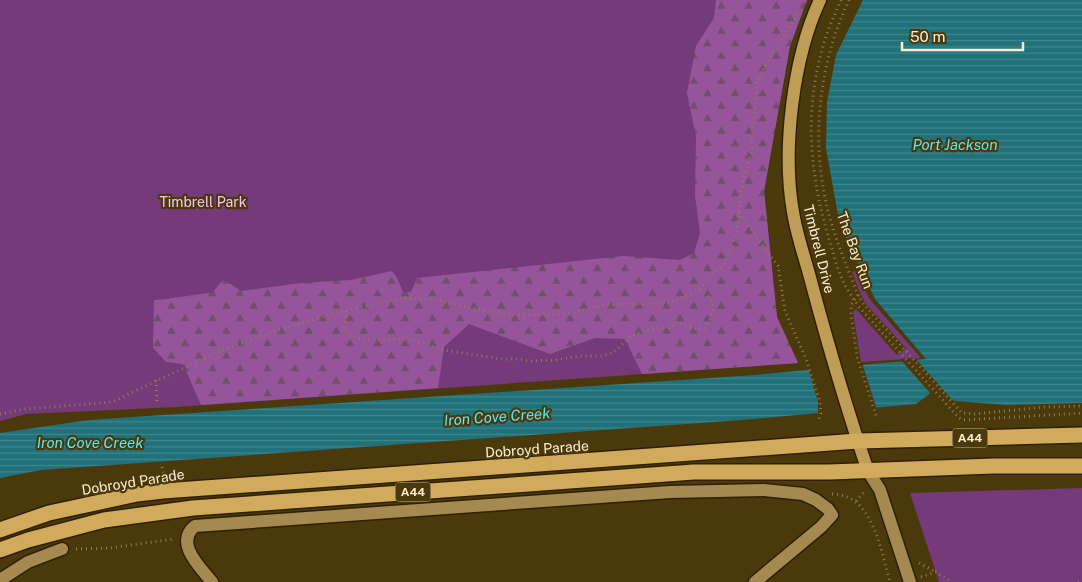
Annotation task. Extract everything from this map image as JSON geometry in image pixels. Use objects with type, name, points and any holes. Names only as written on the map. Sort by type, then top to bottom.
[{"type":"highway","name":"Dobroyd Parade","points":[[0,530],[49,513],[163,490],[858,441],[1082,435]]},
{"type":"highway","name":"A44","points":[[0,550],[28,540],[104,520],[194,508],[694,472],[829,472],[993,466],[1082,466]]},
{"type":"main road","name":"Timbrell Drive","points":[[820,0],[811,19],[794,95],[790,135],[790,174],[793,212],[832,359],[868,471]]},
{"type":"street","points":[[868,471],[880,490],[910,581]]},
{"type":"street","points":[[212,582],[192,558],[187,544],[186,538],[189,531],[195,526],[202,524],[670,492],[764,490],[803,494],[816,500],[828,509],[832,515],[821,527],[755,582]]},
{"type":"street","points":[[0,580],[28,562],[62,549]]},
{"type":"path","points":[[841,0],[822,49],[811,115],[814,177],[820,208],[842,280],[854,299],[959,418],[964,420],[1082,413]]},
{"type":"path","name":"The Bay Run","points":[[849,0],[839,24],[825,70],[819,121],[822,180],[832,226],[858,295],[866,307],[962,413],[975,414],[1045,407],[1082,406]]},
{"type":"path","points":[[0,414],[26,409],[112,402],[222,350],[275,331],[346,311],[403,298],[436,300],[488,311],[519,315],[566,314],[604,305],[668,303],[694,294],[724,264],[736,236],[742,184],[751,153],[758,82],[772,53],[789,29],[800,8]]},
{"type":"path","points":[[739,213],[778,266],[785,311],[806,360],[820,402],[821,413],[818,421]]},
{"type":"path","points":[[346,311],[345,327],[348,333],[354,337],[373,340],[410,339],[444,350],[502,359],[544,361],[579,356],[603,356],[614,352],[630,337],[654,328],[666,328],[678,322],[694,330],[705,328],[710,322],[713,307],[710,297],[697,290]]},
{"type":"path","points":[[858,295],[851,304],[857,357],[877,418]]},
{"type":"path","points":[[156,380],[158,404]]},
{"type":"path","points":[[162,468],[164,479]]},
{"type":"path","points":[[856,501],[865,492]]},
{"type":"path","points":[[833,494],[840,494],[856,501],[870,518],[890,582]]},
{"type":"path","points":[[62,549],[110,548],[186,538]]},
{"type":"path","points":[[910,581],[936,572],[952,582]]},
{"type":"path","points":[[1078,582],[1082,581]]},
{"type":"green space","name":"Timbrell Park","points":[[0,0],[807,0],[790,46],[764,191],[777,317],[798,363],[177,407],[26,414],[0,421]]},
{"type":"green space","points":[[716,0],[807,0],[790,46],[764,191],[777,317],[798,363],[642,374],[625,339],[595,338],[550,354],[469,324],[444,347],[438,388],[201,405],[183,364],[166,362],[153,348],[154,300],[212,293],[222,281],[228,282],[241,291],[301,283],[351,280],[392,271],[403,292],[411,292],[417,278],[623,256],[680,260],[694,253],[700,233],[695,196],[696,137],[687,93],[696,46],[714,18]]},
{"type":"green space","points":[[855,271],[869,298],[921,358],[861,362],[853,312],[856,309],[897,355],[906,348],[866,304],[852,272]]},
{"type":"green space","points":[[1082,488],[1082,582],[939,582],[910,493]]},
{"type":"water","name":"Port Jackson","points":[[863,0],[1082,0],[1082,403],[1006,405],[955,401],[936,389],[916,404],[742,420],[41,470],[0,478],[0,433],[89,420],[755,375],[926,359],[875,299],[840,226],[826,148],[827,102],[836,55]]},
{"type":"pier","points":[[915,358],[956,404],[936,392],[932,395],[900,359]]},
{"type":"pier","points":[[862,363],[877,410],[818,416],[818,402],[808,368]]},
{"type":"water label","name":"Iron Cove Creek","points":[[497,417]]},
{"type":"water label","name":"Iron Cove Creek","points":[[90,443]]}]
